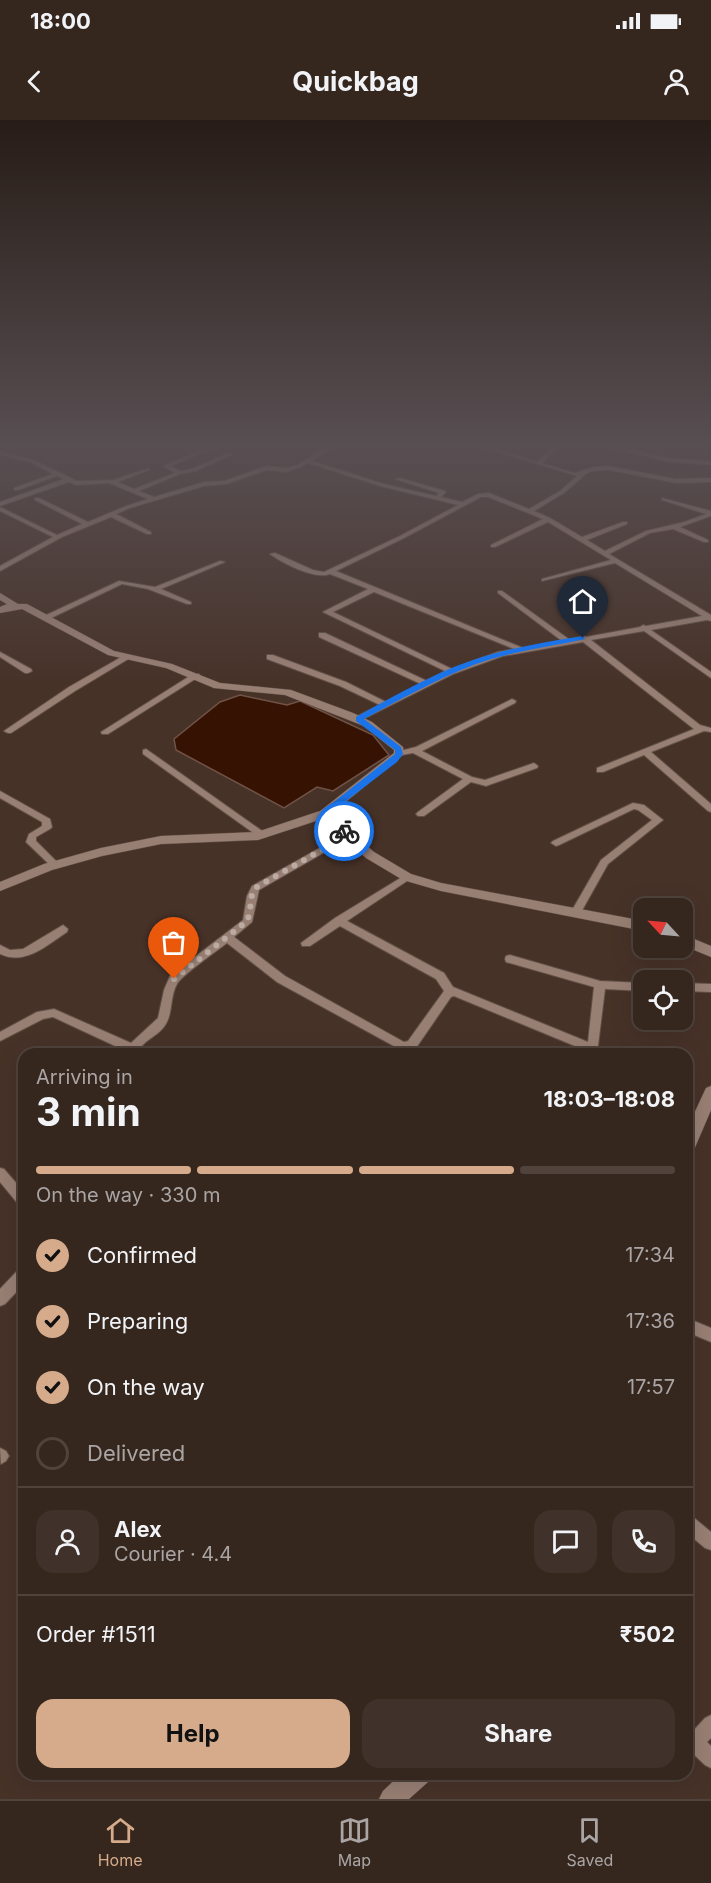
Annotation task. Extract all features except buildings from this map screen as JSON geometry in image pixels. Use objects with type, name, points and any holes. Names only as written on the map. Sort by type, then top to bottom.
[{"type":"street","points":[[33,525],[57,537]]},
{"type":"street","points":[[0,569],[57,537],[84,525]]},
{"type":"street","points":[[133,525],[149,533]]},
{"type":"street","points":[[273,554],[316,574],[331,572],[422,525]]},
{"type":"street","points":[[493,546],[535,525]]},
{"type":"street","points":[[558,525],[710,617]]},
{"type":"street","points":[[581,540],[619,525]]},
{"type":"street","points":[[604,554],[648,532],[678,525]]},
{"type":"street","points":[[674,527],[706,541]]},
{"type":"street","points":[[544,580],[616,561]]},
{"type":"street","points":[[155,589],[222,562]]},
{"type":"street","points":[[331,572],[520,649]]},
{"type":"street","points":[[46,617],[111,585],[128,582],[155,589],[189,603]]},
{"type":"street","points":[[374,589],[327,612],[451,671]]},
{"type":"street","points":[[500,592],[567,641]]},
{"type":"street","points":[[0,596],[16,606]]},
{"type":"street","points":[[0,610],[24,606],[111,653],[169,666],[218,686],[287,692],[359,719],[399,749],[399,754]]},
{"type":"street","points":[[359,719],[451,671],[520,649],[710,617]]},
{"type":"street","points":[[643,627],[711,676]]},
{"type":"street","points":[[322,634],[425,683]]},
{"type":"street","points":[[583,638],[701,729]]},
{"type":"street","points":[[0,654],[28,671]]},
{"type":"street","points":[[270,657],[343,684],[385,704]]},
{"type":"street","points":[[8,731],[72,689],[126,658]]},
{"type":"street","points":[[105,732],[196,676]]},
{"type":"street","points":[[0,887],[55,865],[100,852],[161,840],[262,835],[324,814],[394,761],[399,754],[414,750],[512,701]]},
{"type":"street","points":[[600,770],[701,729],[711,730]]},
{"type":"street","points":[[414,750],[469,779],[492,783],[534,766]]},
{"type":"street","points":[[645,751],[711,809]]},
{"type":"street","points":[[146,752],[262,835]]},
{"type":"street","points":[[421,814],[469,779]]},
{"type":"street","points":[[0,794],[48,821],[47,827],[32,836],[31,842],[55,865]]},
{"type":"street","points":[[556,843],[633,806],[641,807],[658,820],[604,862],[576,912]]},
{"type":"street","points":[[324,814],[377,860],[407,877],[441,887],[633,924]]},
{"type":"street","points":[[137,1048],[162,1022],[168,992],[174,979],[246,922],[250,912],[250,898],[255,888],[348,835]]},
{"type":"street","points":[[306,943],[407,877]]},
{"type":"street","points":[[339,921],[440,975],[450,992]]},
{"type":"street","points":[[0,949],[6,954],[22,955],[63,929]]},
{"type":"street","points":[[228,938],[281,979],[403,1047],[412,1045],[450,992]]},
{"type":"street","points":[[693,944],[711,952]]},
{"type":"street","points":[[510,959],[600,985],[633,986]]},
{"type":"street","points":[[593,1048],[600,985]]},
{"type":"street","points":[[693,987],[711,988]]},
{"type":"street","points":[[450,992],[464,994],[584,1048]]},
{"type":"street","points":[[0,1037],[41,1015],[54,1013],[125,1048]]},
{"type":"street","points":[[693,1133],[711,1092]]},
{"type":"street","points":[[0,1173],[18,1194]]},
{"type":"street","points":[[0,1299],[18,1280]]},
{"type":"street","points":[[693,1328],[711,1335]]},
{"type":"street","points":[[693,1528],[711,1542]]},
{"type":"street","points":[[693,1738],[711,1724]]},
{"type":"street","points":[[693,1741],[711,1759]]},
{"type":"street","points":[[391,1799],[413,1780]]},
{"type":"shaded area","points":[[240,695],[287,705],[300,701],[373,735],[389,755],[333,791],[317,787],[284,808],[176,750],[174,739],[220,702]]},
{"type":"way so far","points":[[174,979],[241,928],[249,917],[250,898],[255,888],[321,848],[348,835],[344,831]]},
{"type":"route","points":[[344,831],[324,814],[394,761],[399,754],[399,749],[359,719],[412,689],[475,662],[526,648],[583,638]]}]
